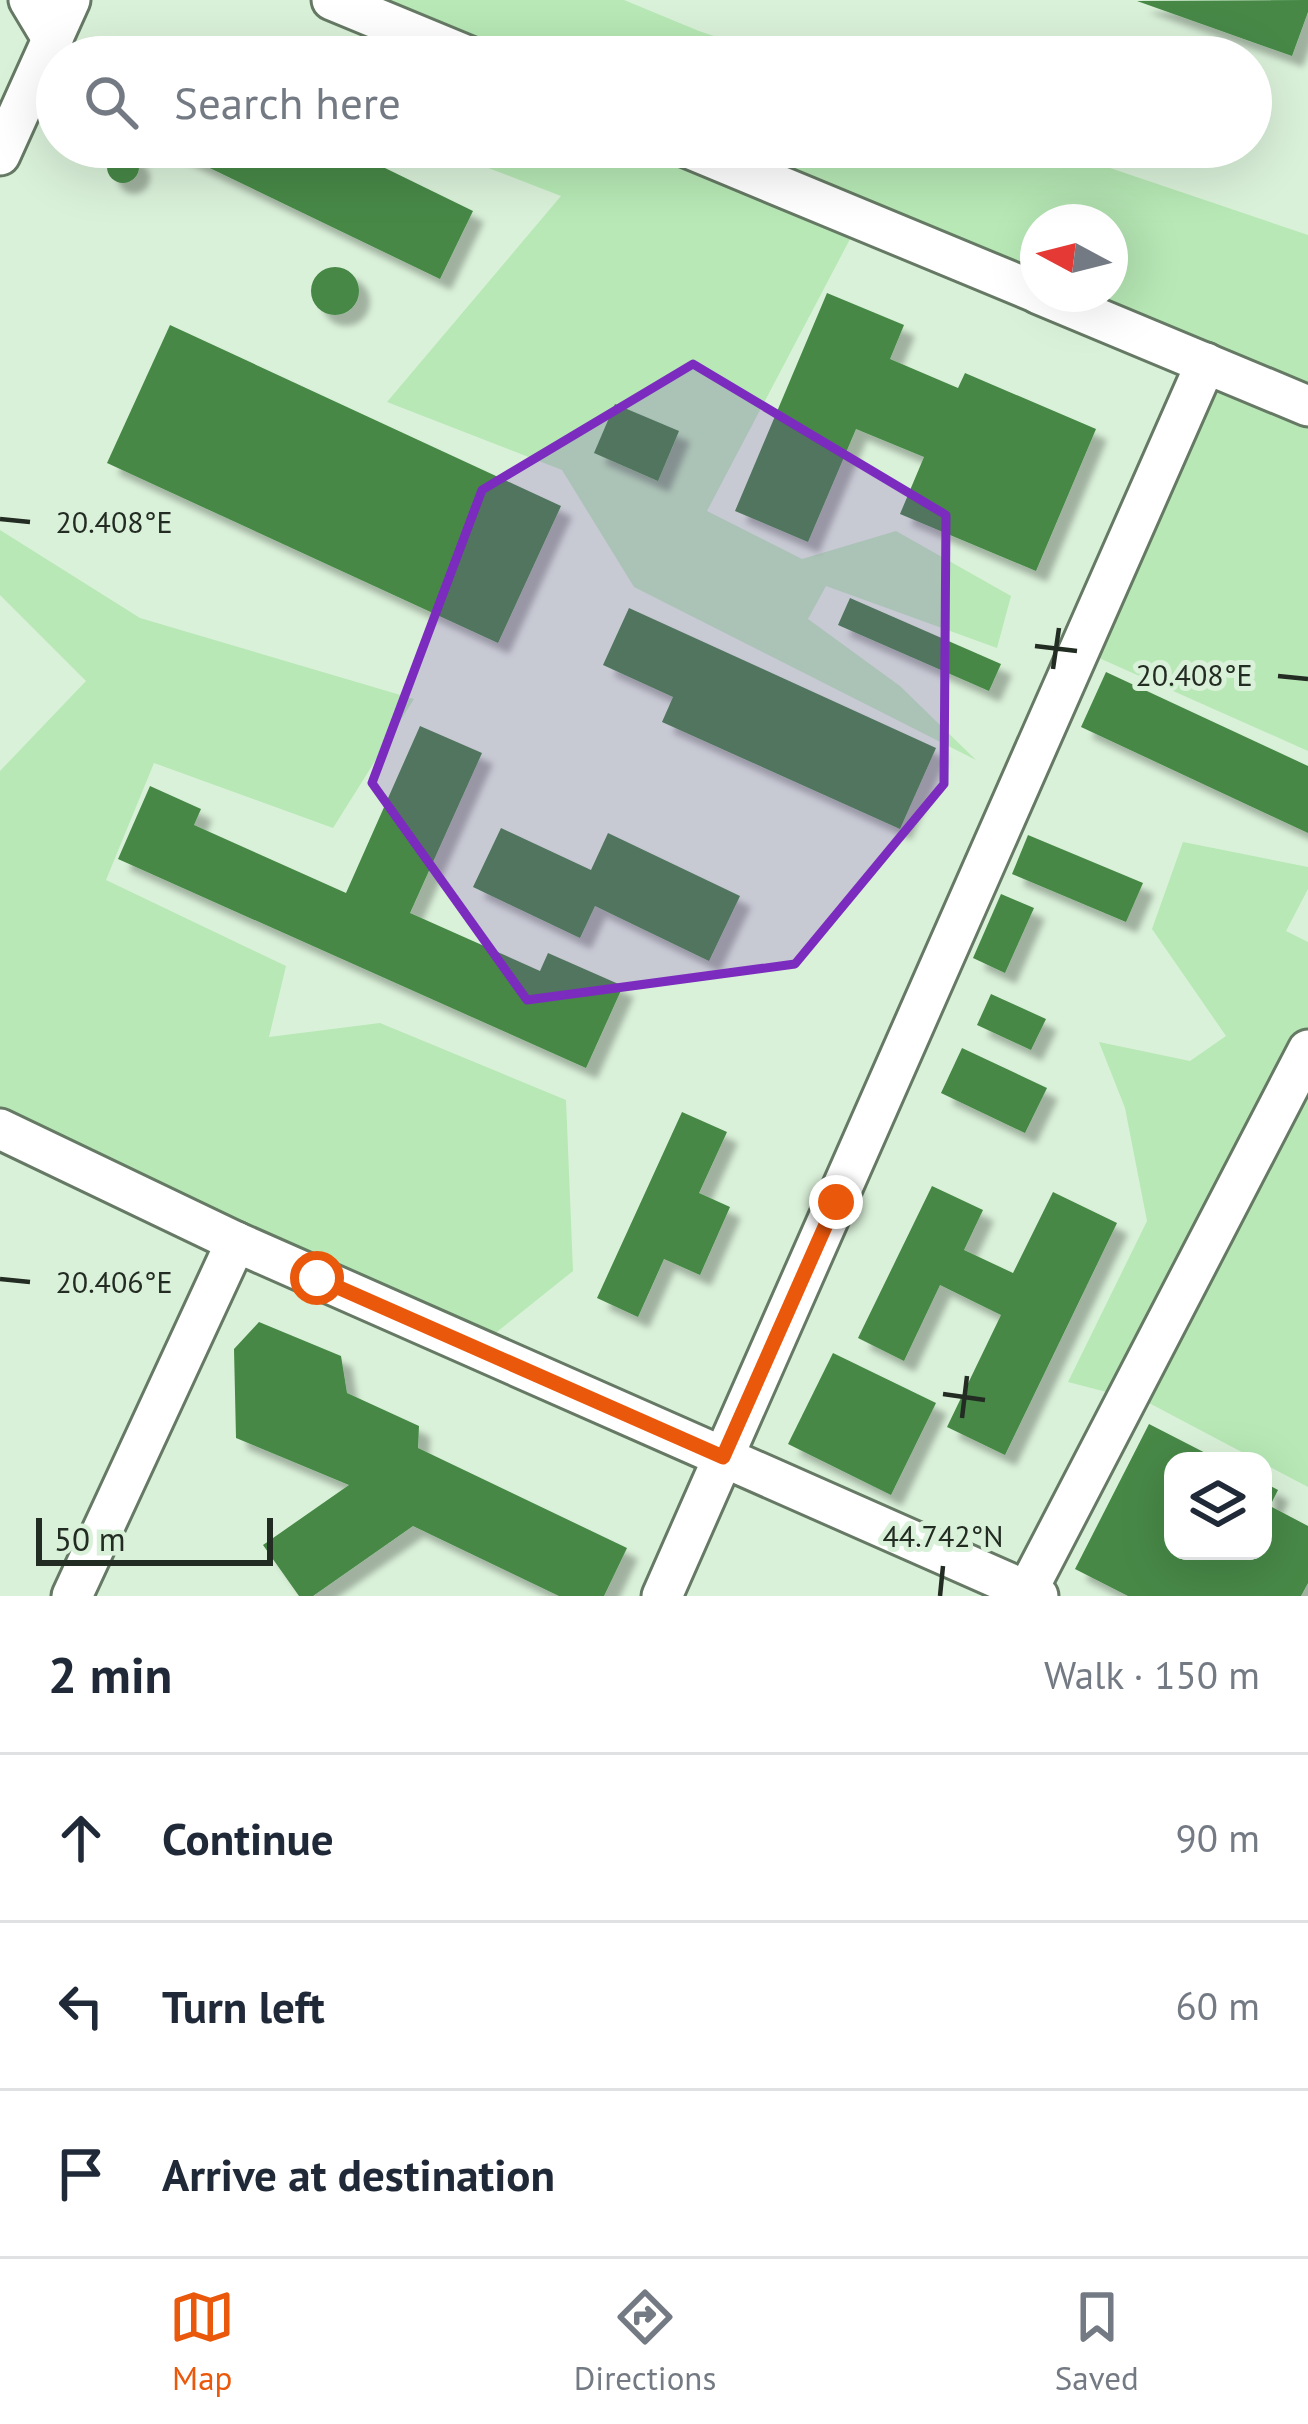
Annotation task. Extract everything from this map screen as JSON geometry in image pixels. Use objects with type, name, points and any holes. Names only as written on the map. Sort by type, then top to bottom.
[{"type":"street","points":[[29,0],[51,36]]},
{"type":"street","points":[[55,36],[70,0]]},
{"type":"street","points":[[332,0],[419,36]]},
{"type":"street","points":[[0,155],[36,77]]},
{"type":"street","points":[[736,168],[1020,286]]},
{"type":"street","points":[[1083,312],[1308,406]]},
{"type":"street","points":[[662,1596],[1206,363]]},
{"type":"street","points":[[0,1129],[236,1242],[1032,1594],[1308,1049]]},
{"type":"street","points":[[71,1596],[236,1242]]},
{"type":"highlighted area","points":[[693,364],[946,515],[944,784],[795,964],[527,1000],[372,783],[482,490]]},
{"type":"green space","points":[[332,0],[624,0],[714,36],[419,36]]},
{"type":"green space","points":[[488,168],[1110,168],[1308,235],[1308,751],[1081,650],[1205,364],[1082,312],[1128,312],[1128,204],[1020,204],[1020,286],[860,220],[707,511],[802,559],[896,531],[1011,596],[997,648],[826,586],[808,619],[900,686],[976,760],[634,587],[562,470],[387,402],[561,196]]},
{"type":"green space","points":[[0,530],[140,618],[414,699],[333,828],[154,763],[106,880],[286,966],[269,1037],[380,1023],[566,1100],[573,1271],[488,1339],[0,1129],[0,771],[86,681],[0,595]]},
{"type":"green space","points":[[1183,842],[1308,867],[1308,889],[1286,931],[1308,942],[1308,1487],[1272,1468],[1272,1452],[1242,1452],[1149,1403],[1068,1382],[1147,1221],[1125,1108],[1099,1042],[1190,1061],[1226,1036],[1152,929]]},
{"type":"building","points":[[1308,0],[1308,12],[1292,56],[1272,49],[1272,36],[1236,36],[1137,1]]},
{"type":"building","points":[[107,168],[139,168],[135,179],[123,183]]},
{"type":"building","points":[[210,168],[385,168],[473,211],[440,279]]},
{"type":"building","points":[[335,267],[352,274],[359,291],[352,308],[335,315],[318,308],[311,291],[318,274]]},
{"type":"building","points":[[827,293],[904,325],[890,359],[958,388],[965,373],[1096,429],[1036,571],[900,514],[924,457],[856,429],[808,542],[735,511]]},
{"type":"building","points":[[170,325],[561,506],[498,643],[107,463]]},
{"type":"building","points":[[615,404],[679,431],[658,481],[594,453]]},
{"type":"building","points":[[850,598],[1001,664],[989,691],[838,625]]},
{"type":"building","points":[[629,608],[936,748],[900,829],[662,722],[673,697],[603,665]]},
{"type":"building","points":[[1106,672],[1308,766],[1308,833],[1081,727]]},
{"type":"building","points":[[420,726],[482,753],[410,913],[540,971],[548,953],[623,986],[586,1068],[118,859],[150,786],[201,809],[194,825],[346,893]]},
{"type":"building","points":[[501,828],[591,870],[608,833],[740,896],[709,961],[595,906],[580,938],[473,887]]},
{"type":"building","points":[[1028,835],[1143,883],[1126,922],[1012,874]]},
{"type":"building","points":[[1001,894],[1034,908],[1005,973],[973,958]]},
{"type":"building","points":[[991,994],[1046,1019],[1031,1050],[977,1025]]},
{"type":"building","points":[[962,1048],[1047,1088],[1025,1133],[941,1093]]},
{"type":"building","points":[[682,1112],[727,1132],[699,1193],[730,1207],[700,1275],[664,1259],[638,1317],[597,1298]]},
{"type":"building","points":[[932,1186],[983,1210],[964,1250],[1013,1273],[1053,1192],[1117,1223],[1005,1455],[947,1427],[1001,1315],[940,1285],[904,1361],[858,1338]]},
{"type":"building","points":[[259,1322],[341,1356],[347,1393],[419,1426],[418,1448],[627,1548],[604,1596],[559,1596],[413,1526],[313,1596],[299,1596],[263,1545],[349,1485],[236,1438],[234,1349]]},
{"type":"building","points":[[833,1353],[936,1403],[891,1495],[788,1444]]},
{"type":"building","points":[[1149,1424],[1203,1452],[1164,1452],[1164,1560],[1272,1560],[1272,1507],[1308,1526],[1308,1583],[1301,1596],[1128,1596],[1075,1569]]},
{"type":"route","points":[[317,1278],[723,1457],[836,1202]]}]
